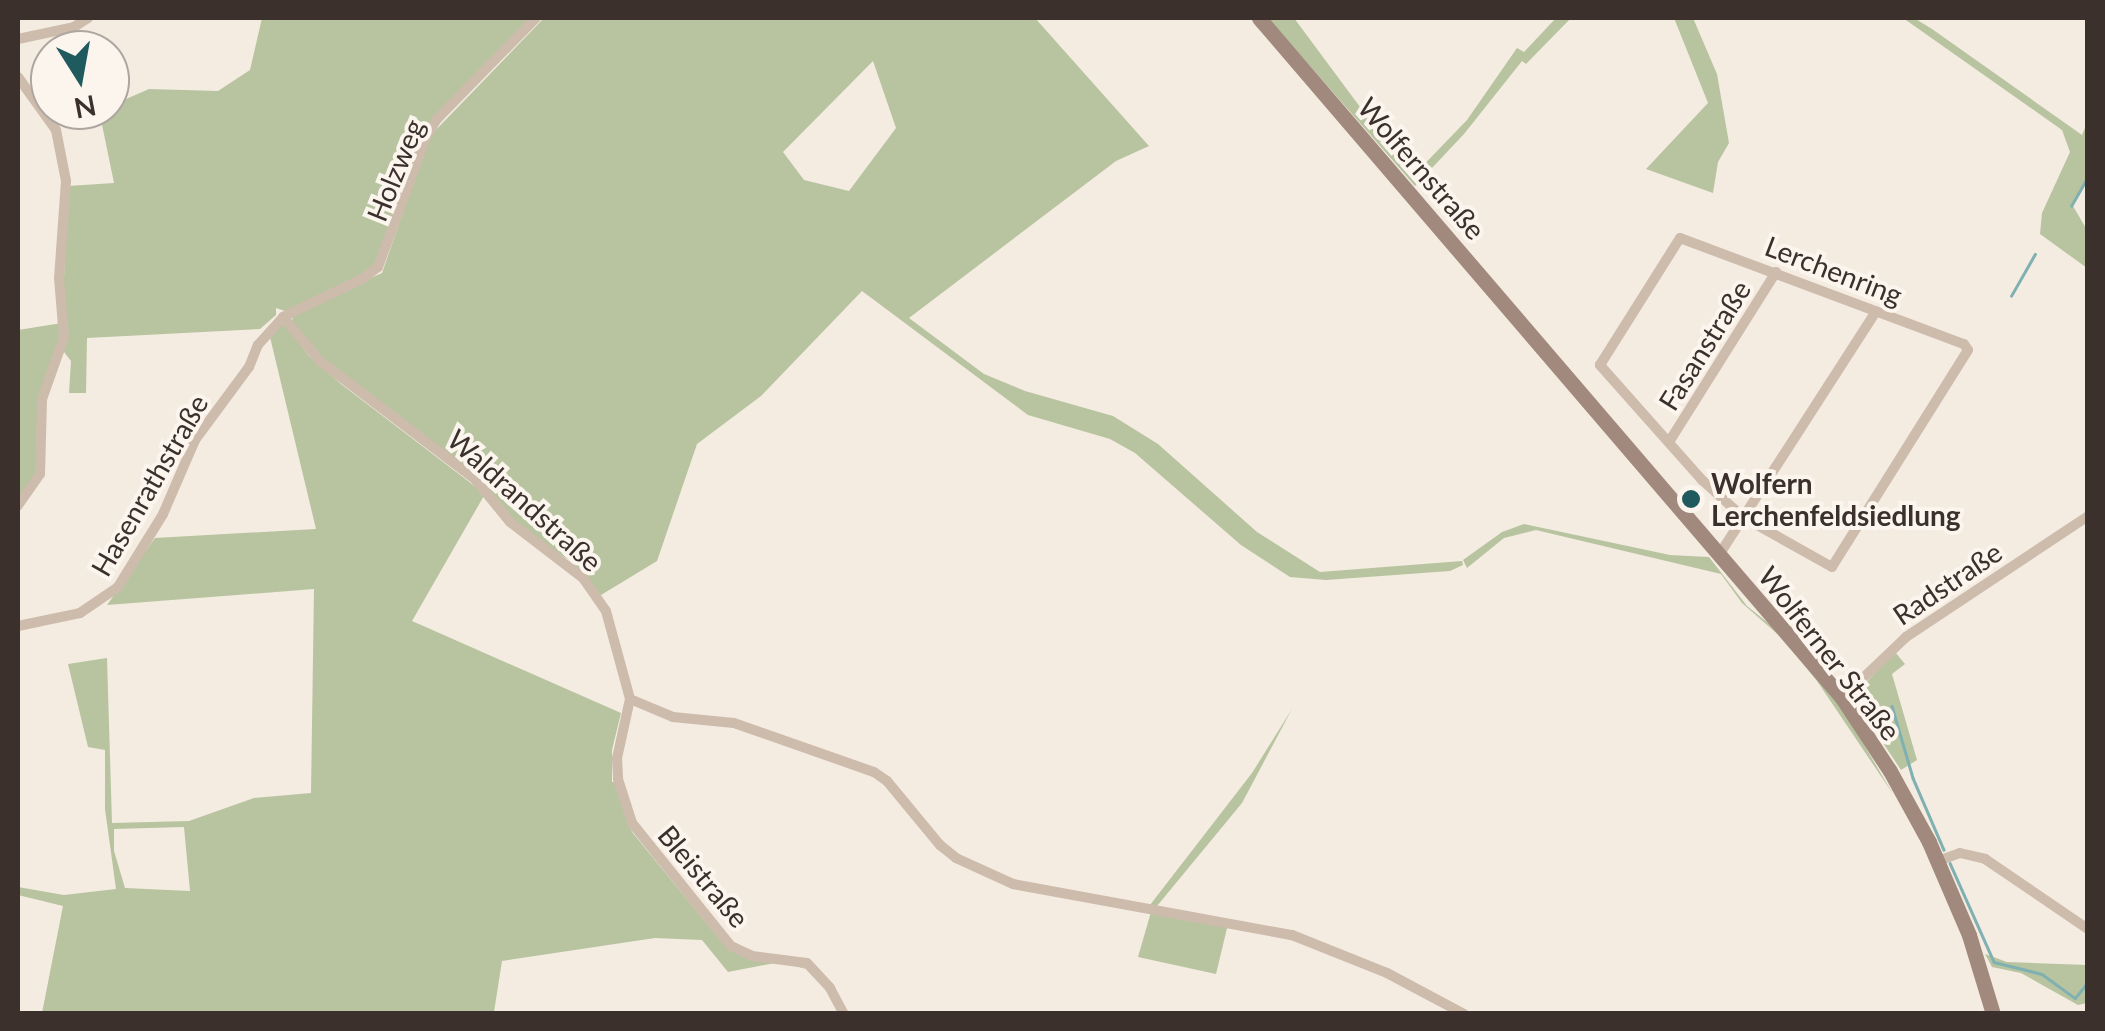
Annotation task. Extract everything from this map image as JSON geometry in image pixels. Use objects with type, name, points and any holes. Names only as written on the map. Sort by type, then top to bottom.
[{"type":"main road","name":"Wolfernstraße","points":[[1259,18],[1548,351]]},
{"type":"main road","name":"Wolferner Straße","points":[[1548,351],[1842,698],[1897,782],[1938,862],[1969,936],[1993,1014]]},
{"type":"street","points":[[18,39],[74,27],[88,18]]},
{"type":"street","name":"Holzweg","points":[[283,317],[362,280],[378,267],[431,128],[536,18]]},
{"type":"street","points":[[18,77],[56,130],[66,180],[59,278],[64,337],[42,399],[40,474],[18,506]]},
{"type":"street","name":"Lerchenring","points":[[1680,238],[1776,272],[1964,344],[1968,350],[1838,563],[1826,567],[1743,517],[1702,480],[1600,365],[1680,238]]},
{"type":"street","name":"Fasanstraße","points":[[1670,442],[1776,272]]},
{"type":"street","points":[[1719,555],[1876,311]]},
{"type":"street","name":"Hasenrathstraße","points":[[18,626],[80,614],[118,587],[163,514],[195,440],[249,368],[258,344],[283,317]]},
{"type":"street","name":"Waldrandstraße","points":[[283,317],[320,361],[475,479],[510,522],[582,578],[606,611],[630,699]]},
{"type":"street","name":"Radstraße","points":[[1842,698],[1896,644],[2088,516]]},
{"type":"street","points":[[630,699],[672,717],[734,723],[874,772],[888,782],[930,837],[986,874],[1042,892],[1292,936],[1387,973],[1464,1014]]},
{"type":"street","name":"Bleistraße","points":[[630,699],[618,758],[618,779],[632,823],[731,946],[752,956],[792,958],[807,963],[830,988],[844,1014]]},
{"type":"street","points":[[1938,862],[1960,853],[1985,859],[2088,929]]},
{"type":"green space","points":[[262,18],[531,18],[434,119],[376,264],[366,273],[285,311],[276,308],[276,315],[260,329],[87,338],[86,393],[69,393],[71,361],[64,352],[38,399],[39,462],[32,484],[18,499],[18,330],[62,323],[68,186],[114,183],[103,130],[130,130],[130,97],[149,89],[218,91],[250,70]]},
{"type":"green space","points":[[544,18],[1035,18],[1149,146],[1116,161],[909,318],[984,374],[1025,391],[1113,416],[1158,444],[1257,532],[1320,572],[1462,561],[1463,565],[1450,571],[1326,580],[1290,577],[1241,545],[1135,453],[1110,439],[1028,415],[862,291],[761,396],[697,444],[657,561],[601,595],[571,561],[525,533],[478,476],[322,358],[292,321],[293,315],[314,303],[382,273],[429,137]],"holes":[[[873,61],[896,128],[849,191],[804,180],[783,152]]]},
{"type":"green space","points":[[1268,18],[1294,18],[1412,177],[1467,120],[1517,48],[1524,52],[1556,18],[1571,18],[1526,64],[1522,61],[1464,134],[1415,186]]},
{"type":"green space","points":[[1674,18],[1693,18],[1717,74],[1729,143],[1718,162],[1713,193],[1646,169],[1708,103]]},
{"type":"green space","points":[[1903,18],[1914,18],[1932,29],[2082,135],[2087,123],[2087,181],[2073,206],[2087,230],[2087,268],[2040,234],[2042,213],[2070,152],[2062,130]]},
{"type":"green space","points":[[280,325],[285,325],[309,356],[341,384],[485,494],[412,621],[621,713],[612,750],[612,782],[616,782],[632,832],[721,941],[730,948],[789,959],[806,969],[780,962],[728,972],[702,940],[655,938],[502,961],[494,1012],[488,1013],[42,1013],[63,906],[18,895],[18,887],[64,895],[116,889],[105,809],[105,750],[88,747],[68,664],[107,658],[112,823],[189,821],[254,798],[311,793],[314,589],[107,605],[155,538],[316,529],[270,337]],"holes":[[[184,827],[190,891],[125,888],[114,851],[114,829]]]},
{"type":"green space","points":[[1524,524],[1670,555],[1709,557],[1747,606],[1773,627],[1844,711],[1893,794],[1817,681],[1783,639],[1742,603],[1721,574],[1536,530],[1504,538],[1467,568],[1463,560],[1502,532]]},
{"type":"green space","points":[[1895,652],[1905,664],[1892,674],[1917,760],[1901,770],[1857,704],[1860,689]]},
{"type":"green space","points":[[1292,709],[1242,803],[1157,906],[1150,905],[1252,773]]},
{"type":"green space","points":[[1151,912],[1228,924],[1216,974],[1138,957]]},
{"type":"green space","points":[[1985,954],[2007,962],[2087,965],[2087,1003],[2078,1005],[2021,973],[1992,967]]},
{"type":"waterway","points":[[2071,206],[2088,176]]},
{"type":"waterway","points":[[2011,296],[2035,254]]},
{"type":"waterway","points":[[1892,706],[1913,778],[1944,850]]},
{"type":"waterway","points":[[1950,863],[1994,962],[2042,974],[2075,998],[2088,982]]},
{"type":"place","name":"Wolfern Lerchenfeldsiedlung","points":[[1691,499]]}]
